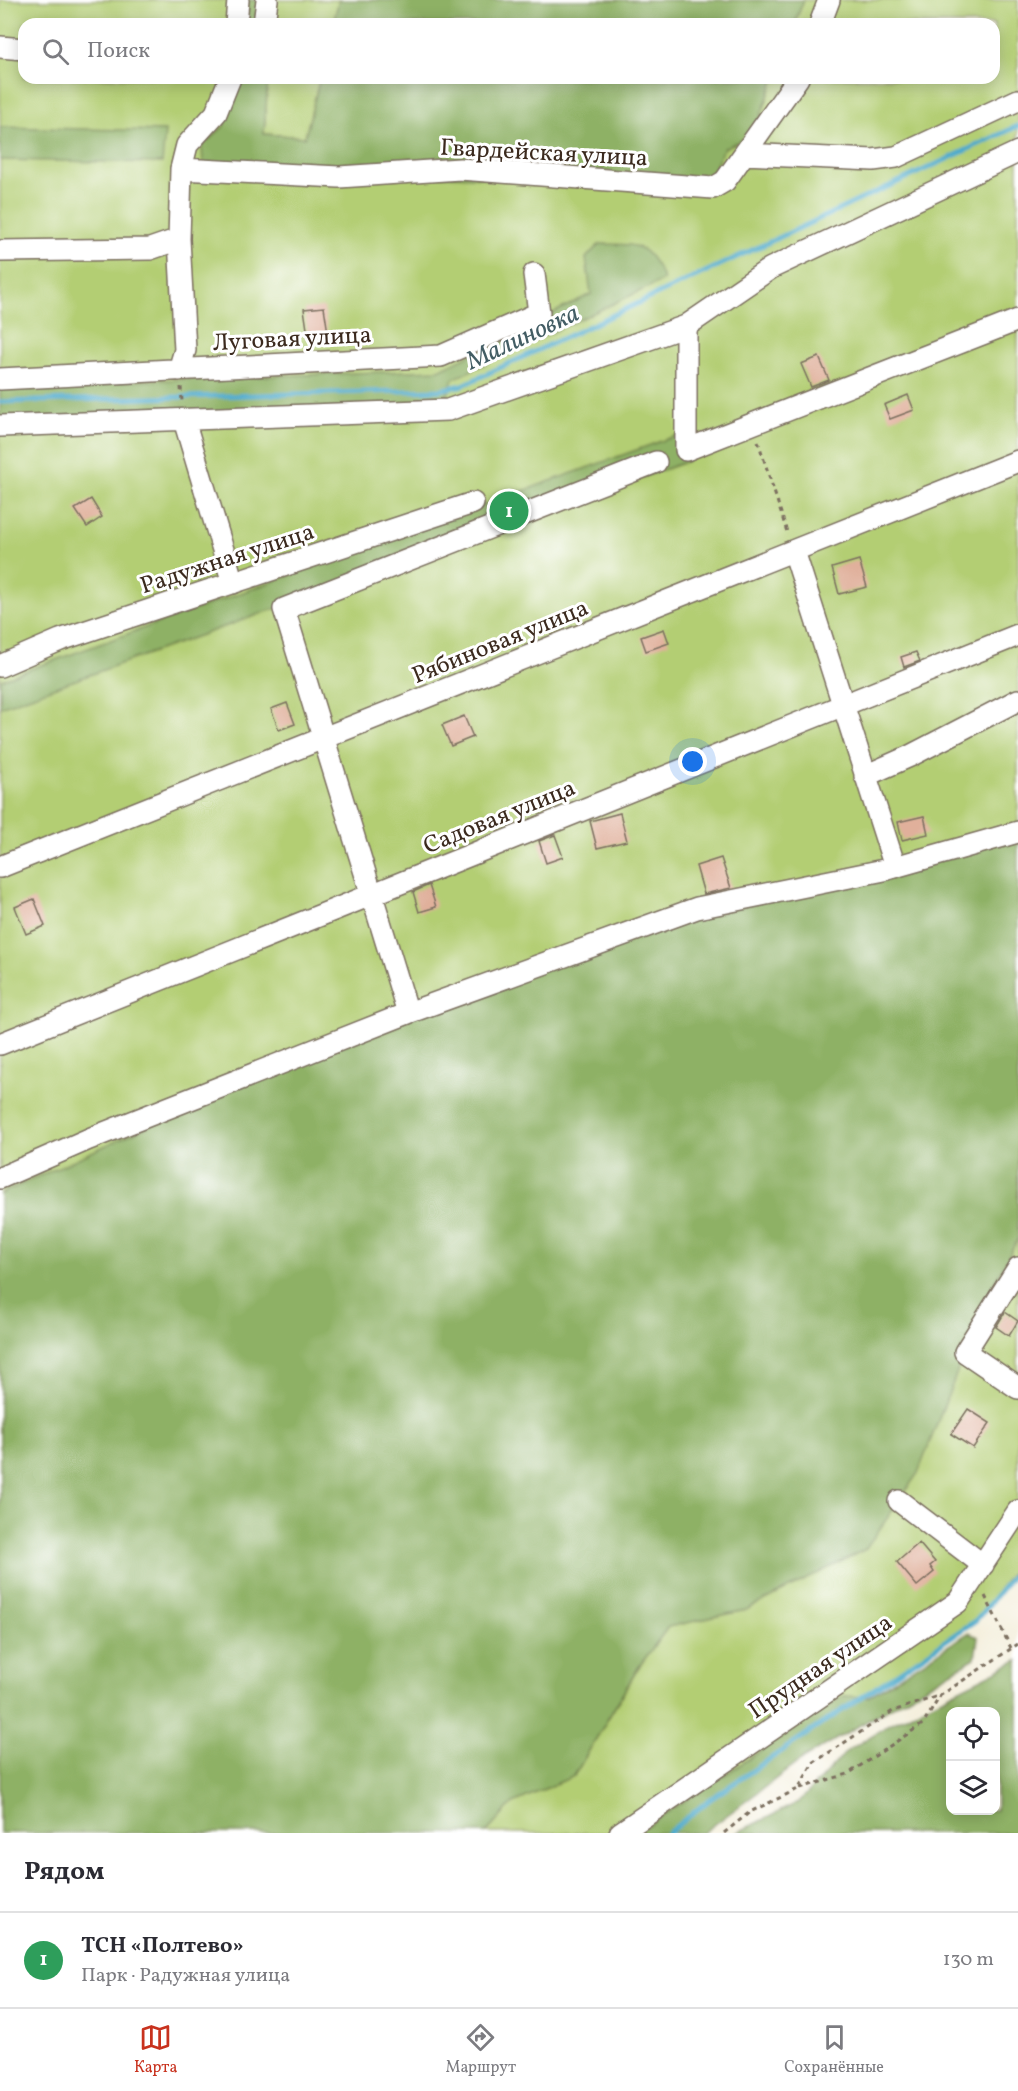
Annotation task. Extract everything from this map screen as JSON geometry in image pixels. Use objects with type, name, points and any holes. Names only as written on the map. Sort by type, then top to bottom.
[{"type":"street","points":[[236,18],[238,0]]},
{"type":"street","points":[[265,18],[267,0]]},
{"type":"street","points":[[822,18],[829,0]]},
{"type":"street","points":[[0,47],[18,48]]},
{"type":"street","points":[[179,370],[185,350],[179,239],[181,169],[187,145],[216,113],[228,84]]},
{"type":"street","name":"Гвардейская улица","points":[[181,169],[339,177],[460,169],[713,188],[724,181],[794,84]]},
{"type":"street","points":[[744,154],[873,160],[896,157],[1018,100]]},
{"type":"street","points":[[0,426],[448,410],[686,326],[771,268],[1018,152]]},
{"type":"street","points":[[0,251],[150,249],[179,239]]},
{"type":"street","name":"Луговая улица","points":[[0,379],[441,356],[539,313],[534,274]]},
{"type":"street","points":[[686,326],[686,450],[1018,320]]},
{"type":"street","points":[[184,420],[233,583]]},
{"type":"street","name":"Рябиновая улица","points":[[0,867],[1018,461]]},
{"type":"street","points":[[408,1013],[284,609],[656,462]]},
{"type":"street","name":"Радужная улица","points":[[0,666],[60,640],[472,503]]},
{"type":"street","points":[[794,551],[895,867]]},
{"type":"street","name":"Садовая улица","points":[[0,1044],[1018,635]]},
{"type":"street","points":[[865,776],[910,756],[1018,700]]},
{"type":"street","points":[[0,1179],[89,1139],[408,1013],[697,908],[895,867],[1018,832]]},
{"type":"street","points":[[1018,1268],[965,1352],[1018,1388]]},
{"type":"street","points":[[899,1501],[983,1565]]},
{"type":"street","name":"Прудная улица","points":[[620,1833],[958,1602],[1018,1511]]},
{"type":"path","points":[[179,370],[184,420]]},
{"type":"path","points":[[752,424],[794,551]]},
{"type":"path","points":[[985,1600],[1011,1648]]},
{"type":"path","points":[[798,1789],[813,1763],[893,1711],[941,1695],[1018,1644]]},
{"type":"path","points":[[724,1833],[750,1812],[798,1789],[848,1774],[924,1723],[941,1695]]},
{"type":"green space","points":[[0,0],[339,0],[334,18],[18,18],[18,84],[240,84],[224,126],[202,146],[724,148],[754,134],[773,84],[1000,84],[1000,18],[796,18],[804,0],[1018,0],[1018,833],[0,1194]]},
{"type":"green space","points":[[248,0],[276,0],[274,18],[246,18]]},
{"type":"green space","points":[[339,0],[804,0],[796,18],[334,18]]},
{"type":"green space","points":[[240,84],[268,84],[264,134],[305,137],[318,84],[773,84],[754,134],[724,148],[705,188],[203,164],[202,146],[224,126]]},
{"type":"green space","points":[[268,84],[318,84],[305,137],[264,134]]},
{"type":"green space","points":[[0,127],[165,131],[162,163],[0,160]]},
{"type":"green space","points":[[599,244],[640,248],[652,258],[664,280],[453,379],[444,406],[0,420],[0,386],[439,370],[591,294],[586,258]]},
{"type":"green space","points":[[678,435],[688,461],[0,707],[0,680]]},
{"type":"green space","points":[[1018,833],[1018,1238],[983,1305],[918,1473],[866,1549],[746,1610],[668,1627],[638,1668],[574,1776],[513,1803],[486,1833],[0,1833],[0,1194],[259,1075],[606,943]]},
{"type":"green space","points":[[1018,1238],[1018,1564],[976,1620],[709,1800],[668,1833],[486,1833],[513,1803],[574,1776],[638,1668],[668,1626],[746,1610],[983,1305]]},
{"type":"green space","points":[[968,1633],[978,1637],[975,1658],[804,1758],[703,1833],[636,1833],[844,1696],[868,1697]]},
{"type":"green space","points":[[1018,1660],[1018,1833],[736,1833],[799,1802],[847,1751],[890,1724]]},
{"type":"building","points":[[324,307],[328,333],[308,336],[304,309]]},
{"type":"building","points":[[819,357],[829,380],[811,387],[801,364]]},
{"type":"building","points":[[908,395],[914,410],[890,419],[884,405]]},
{"type":"building","points":[[91,499],[102,517],[87,527],[75,509]]},
{"type":"building","points":[[859,560],[867,587],[839,594],[832,568]]},
{"type":"building","points":[[664,629],[669,643],[646,651],[641,637]]},
{"type":"building","points":[[916,652],[920,661],[904,667],[901,657]]},
{"type":"building","points":[[287,703],[295,724],[279,730],[271,709]]},
{"type":"building","points":[[464,716],[473,737],[451,746],[442,725]]},
{"type":"building","points":[[620,813],[627,841],[597,848],[590,821]]},
{"type":"building","points":[[924,816],[928,834],[902,840],[898,822]]},
{"type":"building","points":[[555,835],[563,857],[546,863],[539,841]]},
{"type":"building","points":[[721,858],[731,888],[704,894],[696,866]]},
{"type":"building","points":[[429,885],[436,907],[419,912],[413,892]]},
{"type":"building","points":[[34,899],[45,926],[26,934],[15,907]]},
{"type":"building","points":[[1005,1312],[1018,1321],[1009,1336],[996,1327]]},
{"type":"building","points":[[968,1409],[990,1423],[973,1448],[951,1434]]},
{"type":"building","points":[[919,1543],[935,1562],[930,1566],[934,1572],[917,1586],[897,1562]]},
{"type":"waterway","name":"Малиновка","points":[[0,402],[439,390],[463,385],[1018,126]]},
{"type":"waterway","points":[[668,1833],[709,1800],[976,1620],[1018,1569]]},
{"type":"place","name":"ТСН «Полтево»","points":[[509,511]]}]
